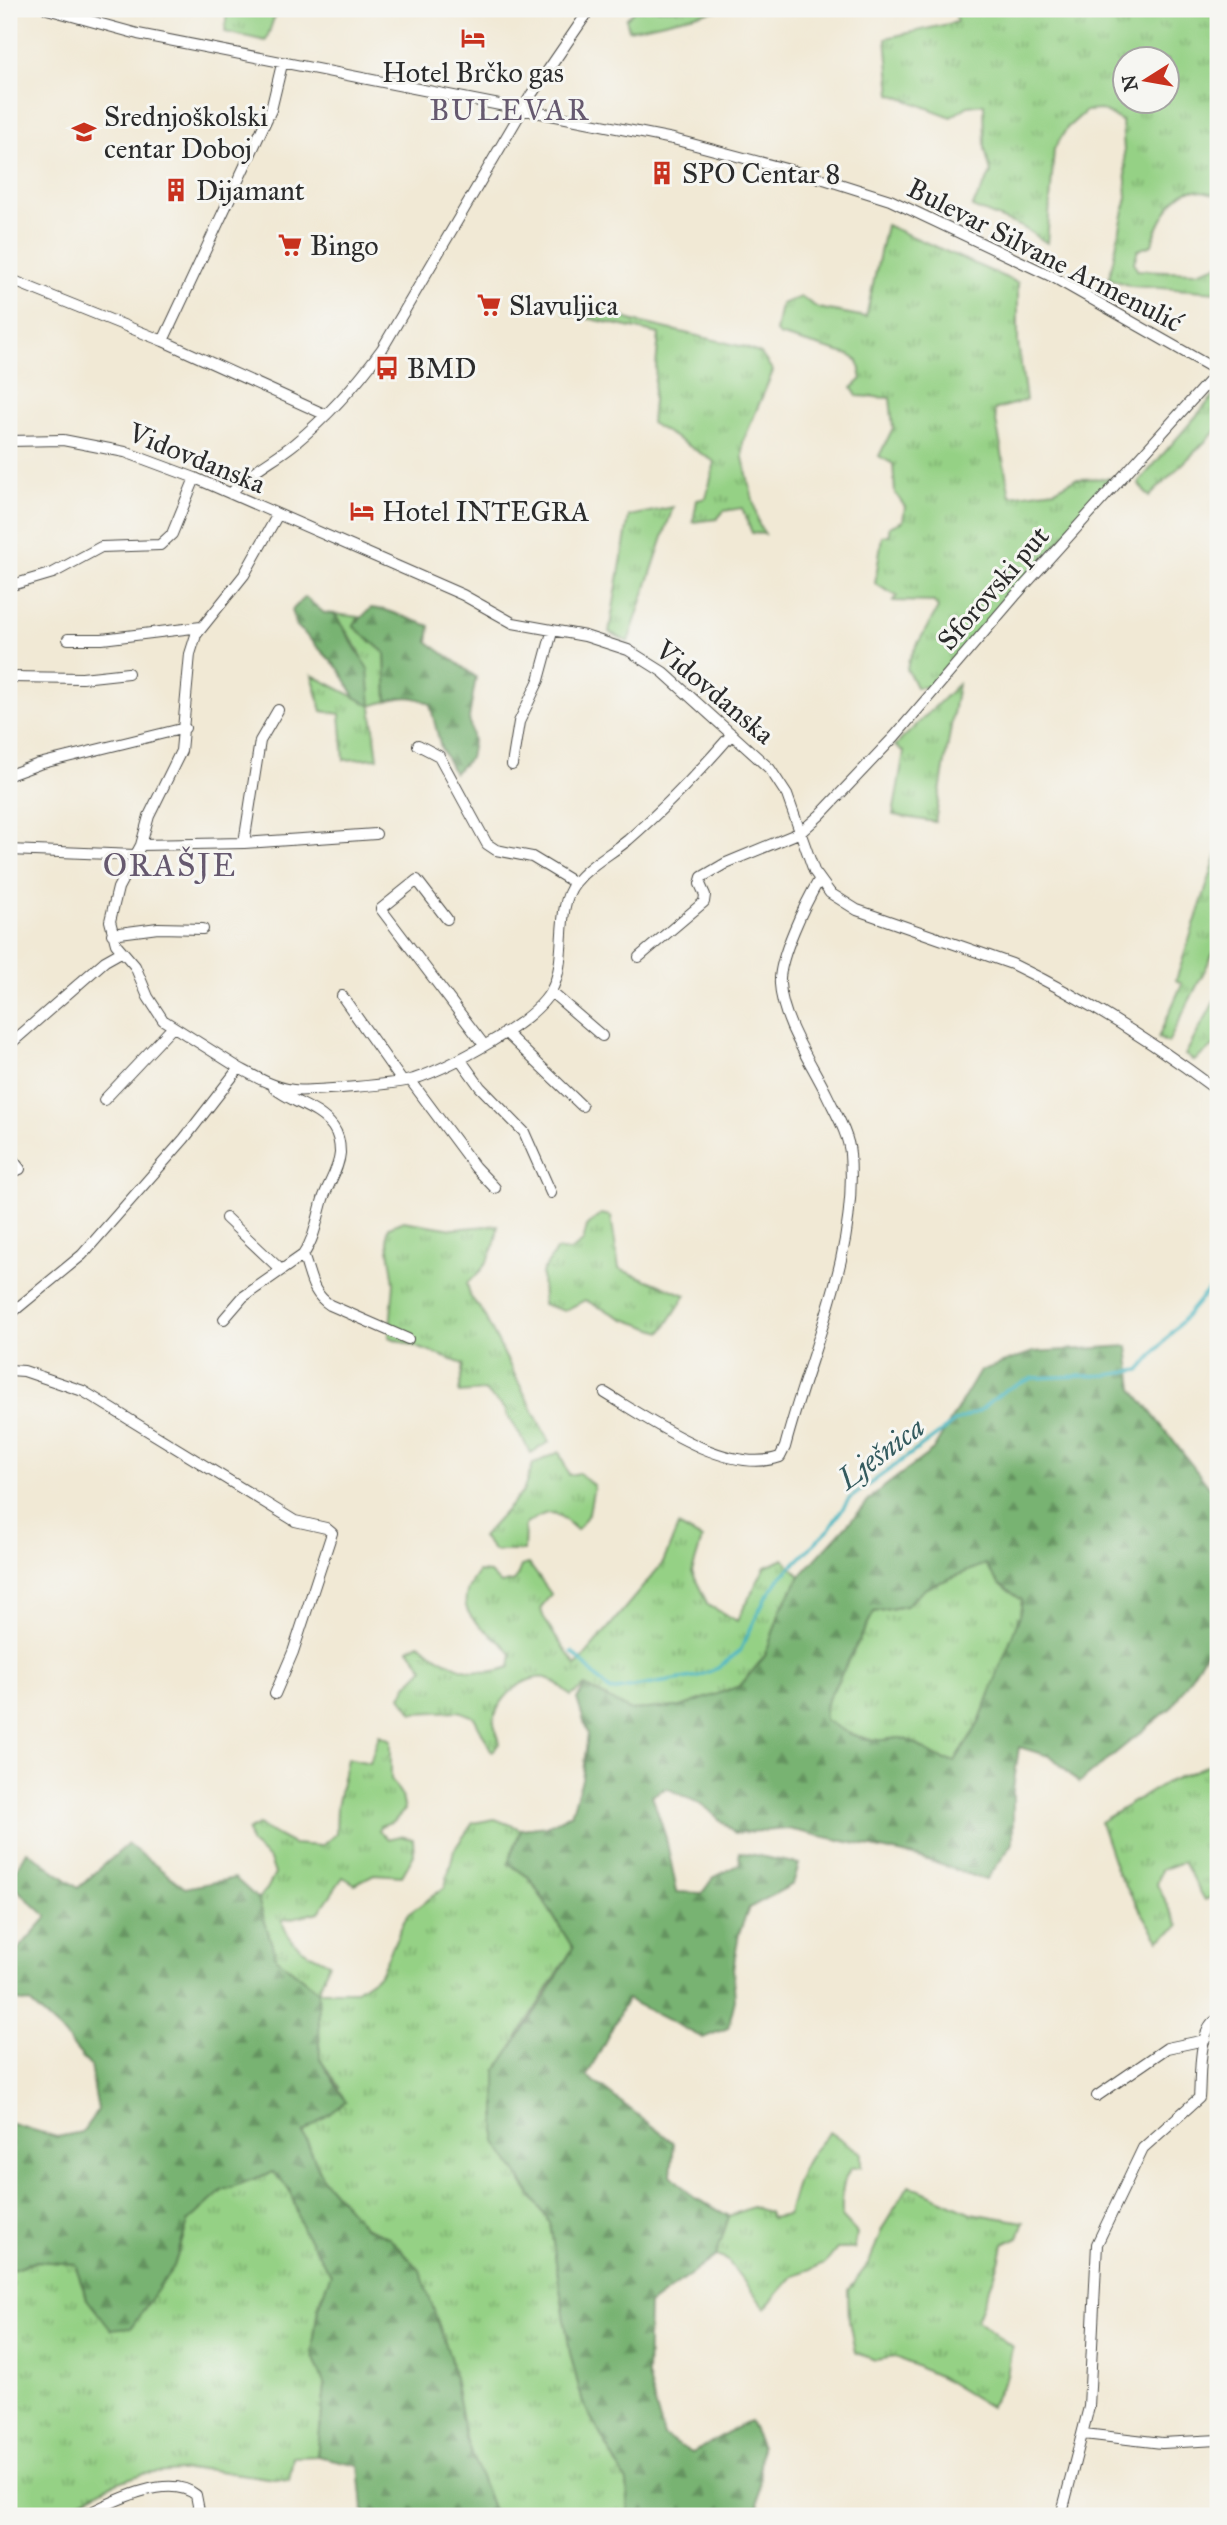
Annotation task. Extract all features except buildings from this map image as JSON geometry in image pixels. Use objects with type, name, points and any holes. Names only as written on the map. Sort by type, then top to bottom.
[{"type":"street","name":"Bulevar Silvane Armenulić","points":[[47,9],[138,34],[282,64],[674,139],[890,200],[1053,277],[1218,371]]},
{"type":"street","points":[[231,494],[245,477],[280,454],[326,415],[382,349],[521,111],[590,9]]},
{"type":"street","points":[[163,341],[271,110],[282,64]]},
{"type":"street","points":[[9,279],[163,341],[326,415]]},
{"type":"street","name":"Sforovski put","points":[[801,832],[895,736],[1015,596],[1218,371]]},
{"type":"street","name":"Vidovdanska","points":[[9,441],[63,440],[102,445],[195,478],[463,595],[501,618],[608,643],[645,660],[771,769],[781,783],[819,880],[830,893],[857,910],[996,958],[1035,975],[1169,1054],[1218,1091]]},
{"type":"street","points":[[9,586],[53,573],[102,547],[163,543],[172,534],[195,478]]},
{"type":"street","points":[[224,1319],[243,1297],[303,1255],[311,1244],[324,1197],[340,1156],[339,1140],[331,1125],[319,1113],[293,1101],[270,1084],[172,1028],[156,1011],[135,966],[121,952],[112,934],[111,906],[141,845],[149,816],[181,751],[190,654],[201,627],[236,586],[277,516]]},
{"type":"street","points":[[68,639],[102,639],[201,627]]},
{"type":"street","points":[[512,765],[519,722],[539,680],[552,632]]},
{"type":"street","points":[[9,677],[82,678],[128,673]]},
{"type":"street","points":[[244,843],[261,741],[278,710]]},
{"type":"street","points":[[9,775],[39,764],[185,728]]},
{"type":"street","points":[[270,1084],[295,1090],[407,1081],[460,1059],[535,1010],[551,992],[561,964],[565,911],[575,883],[657,813],[732,734]]},
{"type":"street","points":[[418,745],[439,756],[487,844],[496,850],[532,857],[575,883]]},
{"type":"street","points":[[639,957],[704,902],[705,895],[699,881],[702,877],[726,863],[801,832]]},
{"type":"street","points":[[141,845],[244,843],[376,834]]},
{"type":"street","points":[[9,850],[135,855]]},
{"type":"street","points":[[447,919],[417,880],[381,909],[484,1045]]},
{"type":"street","points":[[605,1393],[666,1429],[727,1457],[763,1463],[780,1457],[785,1447],[847,1241],[850,1196],[850,1151],[836,1115],[785,1009],[779,982],[782,965],[819,880]]},
{"type":"street","points":[[112,934],[158,928],[203,929]]},
{"type":"street","points":[[9,1045],[105,961],[121,952]]},
{"type":"street","points":[[551,992],[602,1036]]},
{"type":"street","points":[[342,996],[475,1167],[495,1188]]},
{"type":"street","points":[[104,1100],[172,1028]]},
{"type":"street","points":[[505,1032],[582,1106]]},
{"type":"street","points":[[460,1059],[480,1087],[524,1132],[551,1193]]},
{"type":"street","points":[[9,1315],[82,1255],[184,1139],[239,1068]]},
{"type":"street","points":[[9,1155],[20,1169],[9,1174]]},
{"type":"street","points":[[226,1218],[281,1270]]},
{"type":"street","points":[[303,1255],[319,1298],[370,1324],[408,1339]]},
{"type":"street","points":[[9,1370],[24,1371],[83,1391],[295,1521],[326,1528],[332,1533],[293,1652],[275,1694]]},
{"type":"street","points":[[1062,2516],[1065,2495],[1084,2434],[1093,2361],[1097,2244],[1143,2148],[1199,2098],[1205,2040],[1208,2028],[1218,2019]]},
{"type":"street","points":[[1097,2096],[1167,2048],[1205,2040]]},
{"type":"street","points":[[1084,2434],[1162,2443],[1218,2440]]},
{"type":"street","points":[[83,2516],[120,2497],[170,2488],[197,2495],[200,2516]]},
{"type":"green space","points":[[227,9],[277,9],[266,41],[225,32]]},
{"type":"green space","points":[[635,9],[722,9],[629,30],[626,19]]},
{"type":"green space","points":[[954,9],[1218,9],[1218,195],[1193,190],[1183,193],[1165,213],[1152,245],[1138,250],[1134,262],[1137,270],[1197,272],[1218,265],[1218,292],[1130,286],[1109,278],[1127,197],[1122,121],[1112,116],[1182,116],[1182,46],[1112,46],[1112,116],[1101,110],[1086,111],[1067,128],[1054,149],[1047,243],[1022,227],[972,207],[991,173],[985,149],[984,104],[968,106],[951,117],[891,94],[886,38],[957,22]]},
{"type":"green space","points":[[886,225],[1018,283],[1018,343],[1026,400],[994,410],[1010,496],[1055,490],[1075,479],[1116,478],[929,687],[916,687],[907,669],[909,659],[938,608],[934,602],[893,601],[897,596],[875,584],[882,536],[889,535],[889,527],[903,521],[905,507],[895,493],[893,464],[879,456],[893,428],[890,398],[857,396],[852,388],[862,379],[858,361],[849,355],[776,332],[781,304],[801,297],[818,308],[866,317]]},
{"type":"green space","points":[[567,307],[610,311],[630,320],[744,347],[761,354],[773,371],[743,442],[743,458],[759,525],[765,534],[752,533],[742,508],[724,511],[717,519],[693,522],[697,500],[706,498],[715,462],[651,423],[659,334],[564,313]]},
{"type":"green space","points":[[1218,391],[1218,429],[1149,497],[1138,483]]},
{"type":"green space","points":[[673,507],[628,642],[609,632],[629,516]]},
{"type":"green space","points":[[305,597],[324,613],[335,614],[368,669],[371,706],[355,697],[339,669],[296,625],[292,610]]},
{"type":"green space","points":[[371,608],[385,610],[430,626],[428,642],[476,677],[469,718],[473,742],[470,758],[454,773],[441,748],[430,704],[409,697],[387,701],[385,653],[353,626]]},
{"type":"green space","points":[[335,614],[359,617],[353,626],[385,653],[387,701],[371,706],[378,758],[344,760],[340,714],[322,711],[312,675],[370,705],[360,652]]},
{"type":"green space","points":[[958,684],[935,822],[893,815],[904,752],[895,746]]},
{"type":"green space","points":[[1218,852],[1218,944],[1168,1043],[1158,1038],[1182,984],[1176,980]]},
{"type":"green space","points":[[1218,995],[1218,1043],[1194,1061],[1185,1055]]},
{"type":"green space","points":[[601,1214],[611,1216],[619,1269],[686,1295],[662,1332],[624,1319],[585,1300],[564,1311],[543,1304],[542,1273],[556,1250],[570,1251],[583,1242],[587,1226]]},
{"type":"green space","points":[[403,1221],[453,1229],[498,1225],[489,1258],[480,1272],[467,1283],[470,1296],[482,1311],[549,1442],[531,1453],[502,1406],[484,1391],[459,1393],[463,1364],[389,1337],[394,1283],[387,1236],[389,1227]]},
{"type":"green space","points":[[1128,1346],[1133,1389],[1209,1487],[1218,1493],[1218,1633],[1172,1707],[1079,1783],[1052,1757],[1019,1747],[1013,1789],[1013,1843],[986,1880],[918,1857],[788,1829],[735,1833],[703,1805],[667,1788],[652,1795],[666,1838],[677,1892],[702,1893],[713,1878],[740,1864],[739,1852],[799,1864],[793,1884],[749,1908],[739,1933],[733,1970],[735,2000],[728,2028],[703,2038],[627,1999],[587,2076],[674,2143],[671,2175],[693,2197],[729,2216],[716,2256],[649,2305],[647,2376],[664,2436],[691,2453],[750,2422],[761,2445],[758,2516],[629,2516],[627,2482],[583,2403],[570,2353],[550,2223],[496,2142],[496,2071],[547,1994],[573,1948],[530,1878],[508,1863],[521,1829],[547,1826],[571,1814],[582,1779],[588,1734],[577,1699],[585,1686],[629,1710],[681,1707],[740,1686],[765,1656],[781,1609],[800,1576],[877,1492],[933,1450],[980,1371],[1033,1352]],"holes":[[[985,1564],[999,1584],[1022,1600],[1020,1615],[979,1723],[955,1761],[941,1759],[901,1738],[872,1740],[858,1737],[825,1720],[825,1705],[874,1612],[905,1606],[926,1588]]]},
{"type":"green space","points":[[559,1452],[569,1475],[579,1473],[594,1486],[589,1513],[577,1530],[557,1515],[541,1515],[525,1525],[524,1551],[494,1551],[482,1537],[523,1492],[533,1464]]},
{"type":"green space","points":[[678,1526],[702,1539],[692,1572],[708,1605],[737,1621],[765,1567],[784,1559],[800,1576],[781,1609],[765,1656],[740,1686],[681,1707],[629,1710],[585,1686],[571,1696],[549,1679],[531,1679],[514,1689],[500,1705],[494,1722],[500,1743],[492,1752],[474,1717],[459,1711],[413,1713],[401,1697],[407,1685],[424,1668],[409,1649],[419,1643],[451,1664],[473,1671],[497,1671],[510,1667],[512,1654],[481,1627],[467,1610],[465,1600],[478,1572],[490,1573],[501,1584],[515,1581],[521,1566],[529,1564],[551,1594],[541,1608],[542,1614],[576,1666],[663,1563]]},
{"type":"green space","points":[[985,1564],[999,1584],[1022,1600],[1020,1615],[979,1723],[955,1761],[941,1758],[901,1738],[865,1738],[825,1720],[825,1705],[874,1612],[905,1606],[926,1588]]},
{"type":"green space","points":[[379,1735],[391,1740],[391,1779],[402,1796],[405,1810],[394,1821],[380,1826],[379,1830],[387,1839],[400,1836],[413,1839],[414,1855],[402,1876],[374,1874],[355,1884],[343,1877],[319,1912],[282,1920],[294,1942],[306,1952],[329,1963],[318,1991],[276,1958],[258,1899],[275,1874],[270,1860],[250,1843],[248,1831],[258,1825],[293,1844],[321,1846],[336,1834],[337,1807],[347,1758],[370,1763]]},
{"type":"green space","points":[[1217,1761],[1218,1894],[1205,1900],[1183,1862],[1161,1870],[1157,1885],[1179,1926],[1159,1940],[1117,1872],[1100,1822],[1165,1783]]},
{"type":"green space","points":[[495,1819],[521,1829],[509,1863],[529,1878],[573,1948],[517,2038],[521,2181],[550,2223],[570,2353],[583,2403],[627,2482],[629,2516],[495,2516],[465,2437],[450,2357],[389,2237],[364,2227],[323,2179],[303,2132],[339,2087],[320,2059],[318,1991],[355,1991],[380,1974],[407,1915],[445,1887],[454,1850],[473,1823]]},
{"type":"green space","points":[[128,1844],[185,1888],[235,1878],[258,1899],[276,1958],[318,1991],[320,2059],[346,2102],[303,2133],[323,2179],[364,2227],[389,2237],[420,2270],[450,2357],[465,2437],[495,2516],[369,2516],[363,2509],[359,2465],[317,2456],[325,2386],[312,2353],[318,2307],[331,2274],[303,2230],[289,2189],[273,2172],[223,2190],[188,2222],[174,2266],[131,2328],[111,2330],[87,2299],[75,2264],[37,2261],[9,2271],[9,2123],[57,2137],[82,2132],[98,2110],[90,2066],[60,2030],[30,2003],[9,2000],[9,1960],[47,1917],[9,1882],[27,1851],[78,1888]]},
{"type":"green space","points":[[830,2132],[861,2153],[861,2167],[851,2168],[842,2191],[842,2217],[857,2233],[854,2249],[837,2249],[825,2264],[794,2275],[765,2308],[727,2260],[716,2256],[729,2216],[752,2207],[769,2212],[771,2218],[788,2215],[802,2170]]},
{"type":"green space","points":[[273,2172],[289,2189],[304,2230],[331,2274],[318,2307],[312,2353],[325,2386],[317,2456],[293,2457],[289,2481],[204,2469],[142,2474],[108,2486],[53,2516],[9,2516],[9,2271],[37,2261],[75,2264],[87,2299],[174,2266],[188,2222],[223,2190]]},
{"type":"green space","points":[[909,2185],[971,2213],[1024,2222],[1018,2237],[1003,2244],[977,2320],[1012,2347],[1007,2376],[990,2407],[940,2377],[896,2357],[875,2360],[855,2352],[849,2321],[848,2290],[869,2263],[882,2229]]},
{"type":"waterway","name":"Lješnica","points":[[572,1652],[610,1691],[699,1676],[718,1668],[740,1651],[765,1599],[780,1578],[829,1529],[849,1499],[956,1421],[979,1411],[1005,1390],[1033,1378],[1108,1375],[1140,1370],[1210,1288],[1218,1283]]},
{"type":"place","name":"Hotel Brčko gas","points":[[473,38]]},
{"type":"place","name":"Srednjoškolski centar Doboj","points":[[84,132]]},
{"type":"place","name":"SPO Centar 8","points":[[662,173]]},
{"type":"place","name":"Dijamant","points":[[176,190]]},
{"type":"place","name":"Bingo","points":[[290,245]]},
{"type":"place","name":"Slavuljica","points":[[489,305]]},
{"type":"place","name":"BMD","points":[[387,368]]},
{"type":"place","name":"Hotel INTEGRA","points":[[362,511]]},
{"type":"district","name":"BULEVAR","points":[[510,110]]},
{"type":"district","name":"ORAŠJE","points":[[170,865]]}]
